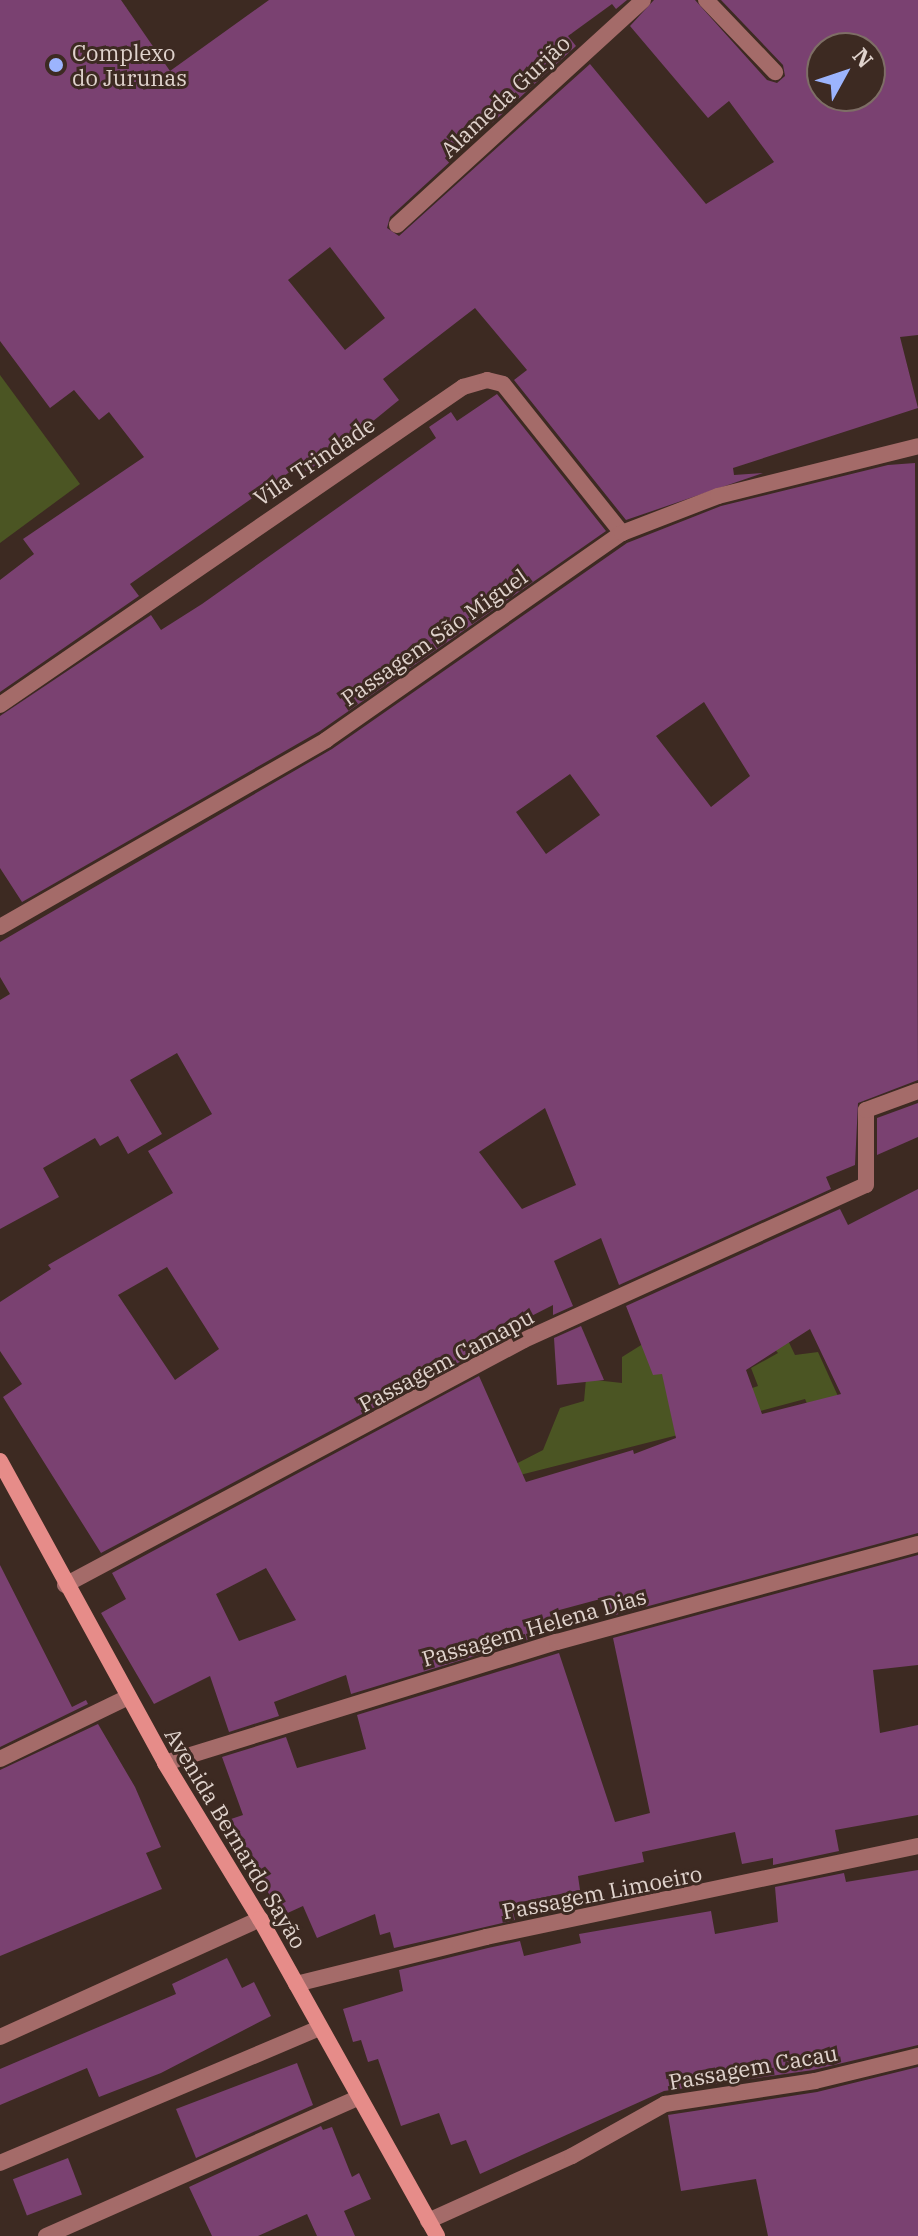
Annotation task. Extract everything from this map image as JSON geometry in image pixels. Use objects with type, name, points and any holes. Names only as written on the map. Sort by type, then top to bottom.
[{"type":"street","name":"Alameda Gurjão","points":[[397,225],[643,0]]},
{"type":"street","points":[[706,0],[775,72]]},
{"type":"street","name":"Vila Trindade","points":[[0,705],[463,387],[487,380],[503,384],[622,533]]},
{"type":"street","name":"Passagem São Miguel","points":[[0,927],[326,740],[622,533],[718,496],[918,446]]},
{"type":"street","name":"Passagem Camapu","points":[[65,1585],[372,1426],[524,1340],[866,1185],[866,1110],[918,1091]]},
{"type":"street","name":"Avenida Bernardo Sayão","points":[[0,1461],[65,1585],[165,1763],[260,1919],[437,2236]]},
{"type":"street","name":"Passagem Helena Dias","points":[[165,1763],[557,1642],[918,1544]]},
{"type":"street","points":[[0,1759],[128,1697]]},
{"type":"street","name":"Passagem Limoeiro","points":[[296,1984],[347,1970],[918,1846]]},
{"type":"street","points":[[0,2037],[260,1919]]},
{"type":"street","points":[[0,2163],[320,2028]]},
{"type":"street","name":"Passagem Cacau","points":[[428,2221],[572,2156],[665,2104],[815,2081],[918,2056]]},
{"type":"street","points":[[46,2236],[359,2097]]},
{"type":"green space","points":[[0,375],[80,484],[0,543]]},
{"type":"green space","points":[[783,1330],[795,1355],[818,1352],[847,1416],[817,1426],[805,1399],[742,1416],[735,1394],[758,1386],[751,1368],[778,1353],[760,1332]]},
{"type":"green space","points":[[654,1337],[678,1435],[516,1476],[508,1468],[543,1450],[560,1408],[584,1401],[586,1379],[622,1383],[622,1357]]},
{"type":"building","points":[[0,0],[121,0],[170,71],[269,0],[627,0],[616,9],[612,4],[568,36],[576,46],[390,217],[387,228],[399,236],[590,64],[706,204],[774,162],[729,101],[708,118],[630,26],[654,0],[695,0],[767,80],[777,83],[785,76],[783,65],[721,0],[918,0],[918,335],[900,337],[918,408],[733,468],[734,475],[763,473],[626,520],[514,380],[527,370],[475,308],[383,379],[399,400],[308,474],[301,464],[130,584],[139,596],[0,692],[0,580],[34,554],[23,539],[144,457],[109,412],[99,420],[74,390],[50,408],[0,341]],"holes":[[[330,247],[385,318],[345,350],[288,280]]]},
{"type":"building","points":[[497,394],[606,531],[320,731],[22,902],[0,868],[0,716],[151,615],[161,630],[202,604],[436,438],[429,427],[451,412],[457,421]]},
{"type":"building","points":[[915,463],[918,1080],[858,1103],[855,1165],[826,1177],[831,1189],[619,1285],[601,1238],[554,1261],[573,1306],[553,1315],[553,1305],[467,1349],[471,1356],[101,1553],[3,1397],[22,1384],[0,1351],[0,1302],[51,1269],[48,1265],[173,1193],[148,1151],[212,1114],[177,1053],[130,1080],[162,1134],[128,1154],[118,1136],[100,1146],[95,1138],[43,1168],[59,1197],[0,1229],[0,1000],[10,994],[0,977],[0,942],[332,749],[627,543],[721,506],[888,465]],"holes":[[[704,702],[750,776],[711,807],[656,736]],[[570,774],[600,815],[546,854],[516,812]],[[545,1108],[576,1185],[522,1209],[479,1152]],[[167,1267],[219,1349],[175,1380],[118,1295]]]},
{"type":"building","points":[[918,1103],[918,1137],[877,1155],[877,1118]]},
{"type":"building","points":[[918,1189],[918,1533],[608,1617],[604,1598],[552,1612],[557,1631],[351,1694],[346,1675],[274,1702],[279,1716],[229,1732],[210,1676],[154,1704],[101,1613],[126,1599],[112,1573],[479,1376],[526,1482],[633,1450],[634,1454],[676,1438],[662,1374],[653,1375],[626,1306],[840,1209],[848,1225]],"holes":[[[810,1329],[841,1394],[762,1414],[746,1370]],[[266,1568],[296,1620],[239,1641],[216,1594]]]},
{"type":"building","points":[[581,1326],[604,1380],[557,1385],[554,1338]]},
{"type":"building","points":[[918,1555],[918,1665],[873,1670],[880,1733],[918,1725],[918,1815],[835,1830],[839,1851],[773,1865],[773,1858],[742,1864],[735,1832],[642,1852],[644,1862],[578,1876],[580,1890],[511,1904],[515,1920],[394,1948],[390,1932],[380,1935],[375,1914],[317,1938],[303,1906],[281,1916],[242,1845],[237,1846],[228,1820],[243,1815],[222,1757],[286,1737],[297,1768],[366,1749],[357,1715],[559,1653],[615,1822],[650,1813],[613,1638]]},
{"type":"building","points":[[0,1565],[72,1707],[86,1700],[88,1704],[0,1747]]},
{"type":"building","points":[[98,1724],[135,1787],[161,1847],[146,1853],[162,1889],[0,1956],[0,1770]]},
{"type":"building","points":[[918,1870],[918,2045],[813,2070],[664,2091],[480,2174],[466,2140],[451,2145],[439,2113],[401,2126],[378,2059],[368,2062],[361,2040],[353,2042],[343,2009],[403,1991],[399,1970],[488,1948],[520,1941],[524,1956],[581,1943],[579,1934],[711,1911],[715,1934],[778,1922],[775,1887],[844,1873],[846,1882]]},
{"type":"building","points":[[227,1958],[242,1988],[254,1982],[271,2016],[161,2073],[99,2097],[87,2068],[0,2105],[0,2069],[176,1994],[172,1984]]},
{"type":"building","points":[[297,2063],[313,2105],[196,2158],[176,2109]]},
{"type":"building","points":[[918,2067],[918,2236],[768,2236],[756,2179],[681,2191],[668,2115],[817,2092]]},
{"type":"building","points":[[321,2126],[323,2130],[332,2127],[352,2177],[359,2173],[371,2199],[344,2211],[355,2236],[317,2236],[307,2214],[258,2236],[212,2236],[189,2187]]},
{"type":"building","points":[[68,2158],[82,2194],[27,2216],[13,2179]]},
{"type":"place","name":"Complexo do Jurunas","points":[[56,65]]}]
